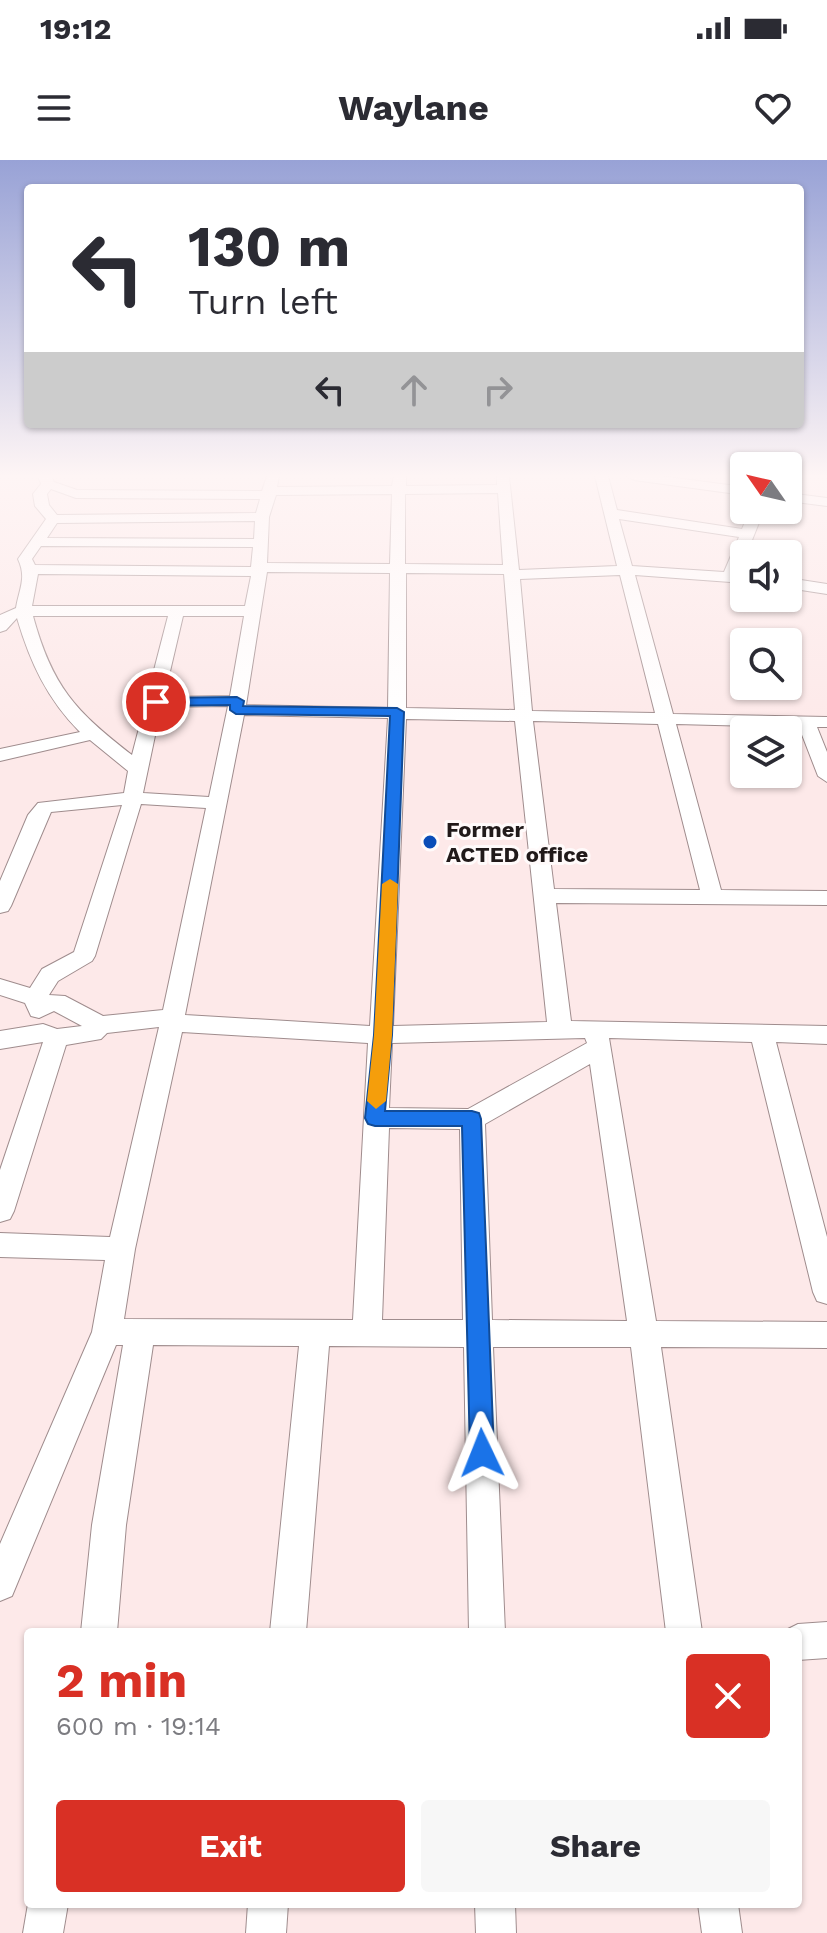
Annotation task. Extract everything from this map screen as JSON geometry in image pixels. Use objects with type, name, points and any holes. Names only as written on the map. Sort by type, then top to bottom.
[{"type":"street","points":[[8,617],[32,585],[31,569],[25,559]]},
{"type":"street","points":[[102,591],[117,559]]},
{"type":"street","points":[[36,1001],[50,975],[84,956],[106,898],[177,610],[166,590],[176,559]]},
{"type":"street","points":[[0,1584],[107,1332],[121,1249],[218,803],[237,706],[259,559]]},
{"type":"street","points":[[367,1333],[397,712],[399,559]]},
{"type":"street","points":[[510,559],[524,718],[560,1030]]},
{"type":"street","points":[[625,559],[712,895]]},
{"type":"street","points":[[31,569],[102,591],[166,590]]},
{"type":"street","points":[[8,617],[102,591],[166,590],[259,570],[399,569],[511,573],[628,570],[730,577]]},
{"type":"street","points":[[802,585],[827,589]]},
{"type":"street","points":[[177,610],[252,611]]},
{"type":"street","points":[[8,617],[65,710],[138,769]]},
{"type":"street","points":[[156,702],[524,718],[827,722]]},
{"type":"street","points":[[806,722],[827,776]]},
{"type":"street","points":[[0,755],[94,734]]},
{"type":"street","points":[[0,906],[41,811],[54,804],[133,798],[218,803]]},
{"type":"street","points":[[546,896],[827,898]]},
{"type":"street","points":[[0,987],[36,1001],[57,1002],[100,1025],[173,1020],[383,1035],[560,1030],[597,1038],[827,1035]]},
{"type":"street","points":[[0,1211],[50,1036],[36,1001]]},
{"type":"street","points":[[0,1040],[93,1033],[100,1025]]},
{"type":"street","points":[[762,1034],[827,1292]]},
{"type":"street","points":[[375,1118],[472,1119],[597,1038]]},
{"type":"street","points":[[597,1038],[644,1335],[683,1628]]},
{"type":"street","points":[[472,1119],[487,1628]]},
{"type":"street","points":[[0,1245],[121,1249]]},
{"type":"street","points":[[107,1332],[827,1335]]},
{"type":"street","points":[[99,1628],[109,1525],[140,1332]]},
{"type":"street","points":[[288,1628],[315,1333]]},
{"type":"street","points":[[802,1642],[827,1640]]},
{"type":"street","points":[[43,1933],[47,1908]]},
{"type":"street","points":[[266,1933],[268,1908]]},
{"type":"street","points":[[495,1908],[496,1933]]},
{"type":"street","points":[[719,1908],[722,1933]]},
{"type":"slow traffic","points":[[376,1101],[383,1035],[390,884]]},
{"type":"place","name":"Former ACTED office","points":[[430,842]]},
{"type":"route","points":[[156,702],[237,701],[236,710],[397,712],[383,1035],[375,1118],[472,1119],[482,1453]]}]
